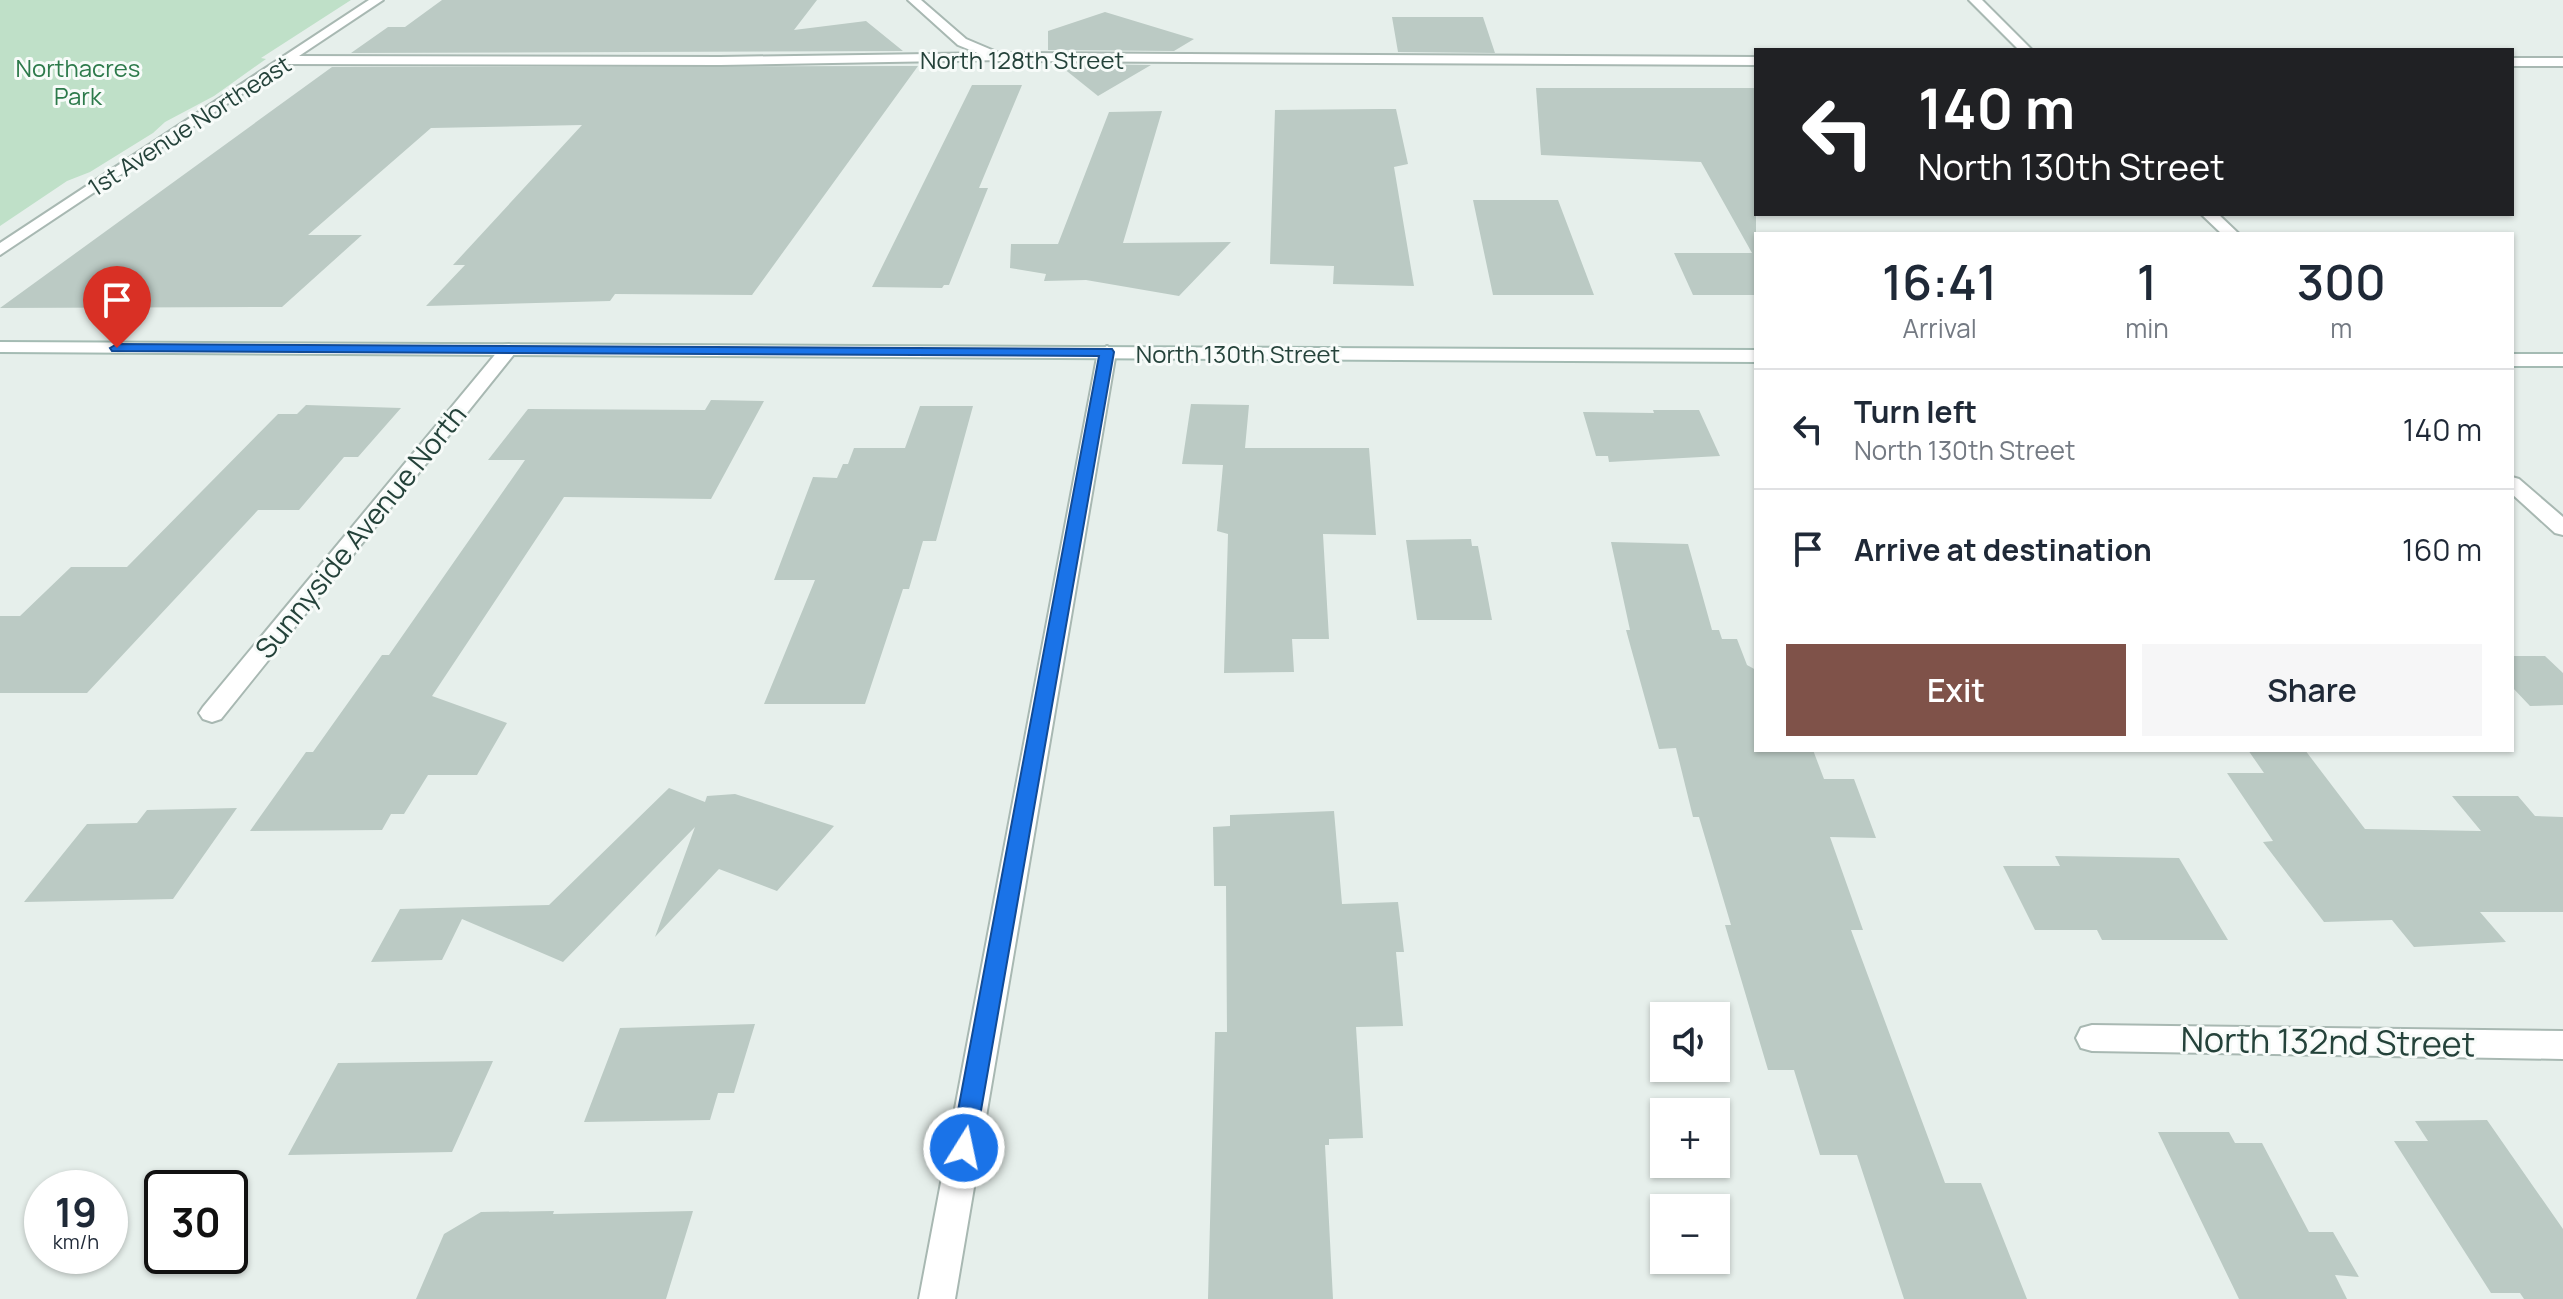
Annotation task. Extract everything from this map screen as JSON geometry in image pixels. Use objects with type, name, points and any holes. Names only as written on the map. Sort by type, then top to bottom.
[{"type":"street","name":"1st Avenue Northeast","points":[[0,250],[377,0]]},
{"type":"street","points":[[914,0],[962,42],[997,57]]},
{"type":"street","points":[[1975,0],[2024,48]]},
{"type":"street","name":"North 128th Street","points":[[288,60],[997,57],[1754,61]]},
{"type":"street","points":[[2514,62],[2563,62]]},
{"type":"street","points":[[2211,216],[2229,232]]},
{"type":"street","name":"North 130th Street","points":[[0,347],[1754,356]]},
{"type":"street","name":"Sunnyside Avenue North","points":[[212,713],[509,349]]},
{"type":"street","points":[[937,1299],[1107,352]]},
{"type":"street","points":[[2514,360],[2563,360]]},
{"type":"street","points":[[2514,485],[2563,528]]},
{"type":"street","name":"North 132nd Street","points":[[2092,1038],[2563,1045]]},
{"type":"green space","name":"Northacres Park","points":[[0,0],[351,0],[261,58],[266,59],[214,96],[165,122],[153,133],[90,172],[67,181],[0,226]]},
{"type":"building","points":[[442,0],[817,0],[794,30],[866,21],[903,51],[351,53],[388,27],[405,27]]},
{"type":"building","points":[[1105,12],[1194,39],[1174,51],[1048,50],[1048,31]]},
{"type":"building","points":[[1392,17],[1483,17],[1495,53],[1398,52]]},
{"type":"building","points":[[1058,64],[1151,65],[1098,96]]},
{"type":"building","points":[[918,66],[752,295],[615,294],[610,301],[426,306],[465,265],[453,265],[582,125],[431,128],[308,235],[362,235],[282,307],[0,308],[332,67]]},
{"type":"building","points":[[972,85],[1022,85],[979,188],[988,188],[949,285],[942,288],[872,287]]},
{"type":"building","points":[[1536,88],[1754,88],[1754,295],[1693,295],[1674,253],[1752,253],[1701,162],[1541,155]]},
{"type":"building","points":[[1396,109],[1408,164],[1394,167],[1414,286],[1333,284],[1334,266],[1270,264],[1275,110]]},
{"type":"building","points":[[1162,111],[1123,243],[1231,242],[1179,296],[1086,280],[1044,281],[1046,274],[1010,268],[1011,244],[1058,244],[1109,112]]},
{"type":"building","points":[[1473,200],[1558,200],[1594,295],[1493,295]]},
{"type":"building","points":[[711,400],[764,401],[711,499],[564,497],[432,696],[507,723],[477,775],[428,775],[404,814],[391,814],[382,830],[250,831],[306,752],[313,752],[382,655],[389,655],[525,460],[488,460],[528,409],[705,410]]},
{"type":"building","points":[[1191,404],[1249,405],[1245,448],[1369,448],[1376,535],[1323,534],[1329,639],[1292,639],[1294,672],[1224,673],[1228,534],[1217,531],[1223,465],[1182,464]]},
{"type":"building","points":[[306,405],[401,408],[358,457],[344,457],[299,510],[258,510],[87,693],[0,693],[0,616],[20,616],[71,567],[127,567],[278,414],[297,414]]},
{"type":"building","points":[[920,406],[973,406],[936,541],[923,541],[909,589],[903,589],[865,704],[764,704],[815,580],[774,580],[813,477],[837,478],[843,464],[848,464],[854,448],[905,448]]},
{"type":"building","points":[[1653,410],[1699,410],[1720,456],[1609,462],[1608,456],[1596,456],[1583,412],[1654,413]]},
{"type":"building","points":[[1471,539],[1472,546],[1478,546],[1492,620],[1417,620],[1406,540]]},
{"type":"building","points":[[1611,542],[1688,544],[1712,630],[1719,630],[1722,639],[1737,639],[1747,665],[1754,669],[1754,752],[1814,752],[1824,779],[1854,779],[1876,838],[1830,837],[1863,930],[1851,930],[1945,1183],[1981,1183],[2027,1299],[1904,1299],[1857,1155],[1820,1155],[1794,1070],[1768,1070],[1725,925],[1731,925],[1699,817],[1693,817],[1676,748],[1659,749],[1626,630],[1630,630]]},
{"type":"building","points":[[2514,656],[2545,656],[2563,673],[2563,705],[2530,706],[2514,689]]},
{"type":"building","points":[[2249,752],[2307,752],[2365,829],[2481,831],[2452,796],[2518,796],[2535,816],[2563,817],[2563,912],[2480,912],[2506,942],[2414,947],[2392,920],[2324,922],[2263,842],[2273,841],[2227,773],[2264,773]]},
{"type":"building","points":[[669,788],[705,802],[707,796],[735,794],[834,826],[777,891],[719,869],[655,937],[695,827],[563,962],[462,919],[442,960],[371,962],[400,909],[549,905]]},
{"type":"building","points":[[237,808],[173,899],[24,902],[87,824],[137,823],[147,810]]},
{"type":"building","points":[[1334,811],[1342,904],[1398,902],[1404,952],[1396,952],[1403,1026],[1356,1027],[1363,1138],[1329,1139],[1329,1145],[1325,1145],[1333,1299],[1208,1299],[1215,1032],[1227,1032],[1226,886],[1214,886],[1213,827],[1230,826],[1230,815]]},
{"type":"building","points":[[2055,856],[2179,858],[2228,940],[2102,940],[2097,930],[2035,930],[2003,866],[2060,866]]},
{"type":"building","points":[[755,1024],[734,1093],[718,1093],[710,1120],[584,1122],[620,1028]]},
{"type":"building","points":[[493,1061],[452,1152],[288,1155],[338,1063]]},
{"type":"building","points":[[2487,1120],[2563,1229],[2563,1299],[2524,1299],[2520,1293],[2491,1293],[2394,1141],[2428,1141],[2415,1121]]},
{"type":"building","points":[[2158,1132],[2229,1132],[2235,1143],[2262,1143],[2309,1232],[2333,1232],[2359,1277],[2335,1275],[2347,1299],[2239,1299]]},
{"type":"building","points":[[554,1211],[553,1214],[693,1211],[666,1299],[416,1299],[444,1234],[481,1212]]},
{"type":"route","points":[[117,348],[1107,352],[964,1148]]}]
